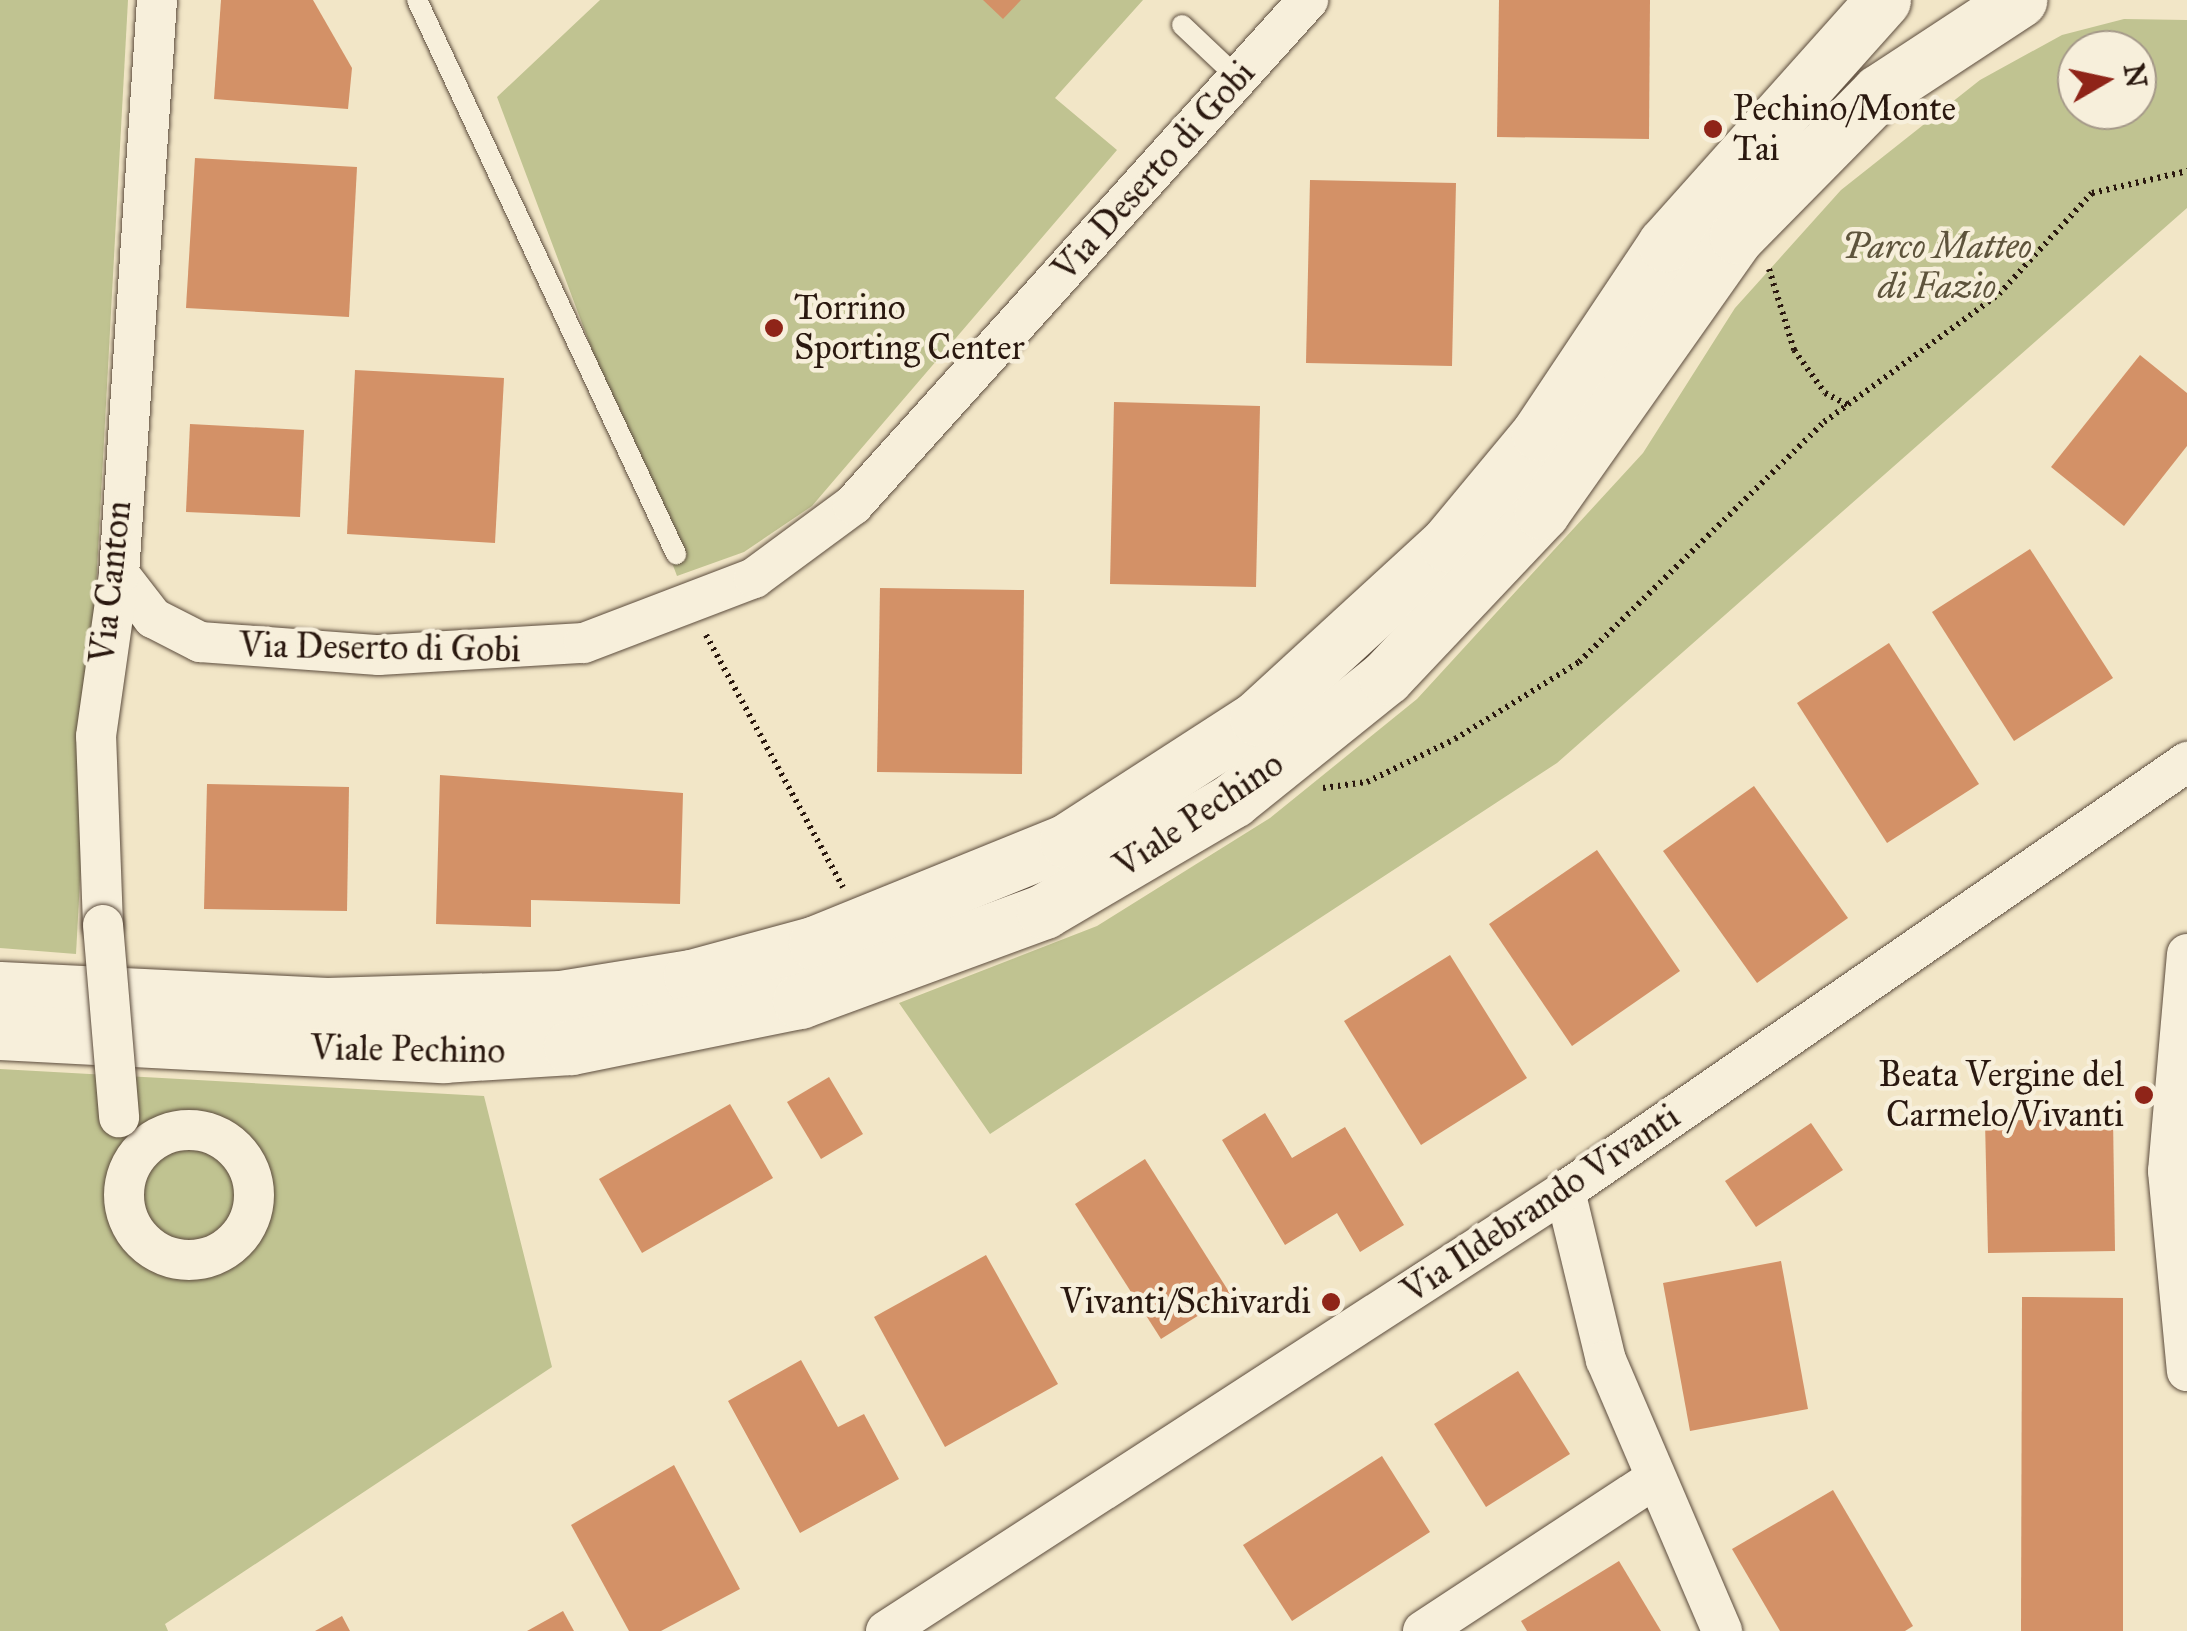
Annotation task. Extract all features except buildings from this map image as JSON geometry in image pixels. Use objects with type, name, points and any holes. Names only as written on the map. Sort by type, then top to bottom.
[{"type":"street","name":"Via Canton","points":[[132,1163],[118,1117],[102,925],[96,736],[119,574],[157,0]]},
{"type":"street","name":"Via Deserto di Gobi","points":[[119,574],[143,609],[175,633],[265,651],[519,652],[584,643],[691,607],[830,528],[1308,0]]},
{"type":"street","name":"Viale Pechino","points":[[78,1017],[498,1004],[691,977],[865,926],[1110,817],[1215,750],[1343,646],[1484,502],[1676,231],[1884,0]]},
{"type":"street","name":"Viale Pechino","points":[[78,1017],[443,1055],[674,1031],[892,972],[1096,884],[1233,800],[1404,660],[1560,489],[1737,236],[1889,84],[2019,0]]},
{"type":"street","name":"Via Ildebrando Vivanti","points":[[886,1631],[1566,1192],[2187,762]]},
{"type":"street","points":[[2187,954],[2168,1171],[2187,1371]]},
{"type":"street","points":[[0,989],[78,1017]]},
{"type":"street","points":[[0,1032],[78,1017]]},
{"type":"street","points":[[1566,1192],[1601,1344],[1651,1480],[1722,1631]]},
{"type":"street","points":[[1423,1631],[1651,1480]]},
{"type":"lane","points":[[417,0],[676,554]]},
{"type":"lane","points":[[1182,25],[1238,78]]},
{"type":"path","points":[[1310,789],[1367,782],[1579,662],[1848,405],[1999,294],[2092,193],[2187,171]]},
{"type":"path","points":[[1766,260],[1794,350],[1825,393],[1848,405]]},
{"type":"path","points":[[691,607],[865,926]]},
{"type":"green space","points":[[0,0],[128,0],[76,954],[0,948]]},
{"type":"green space","name":"Torrino Sporting Center","points":[[600,0],[1143,0],[1055,98],[1117,150],[812,506],[744,552],[677,576],[497,97]]},
{"type":"green space","name":"Parco Matteo di Fazio","points":[[2124,19],[2187,20],[2187,208],[1557,763],[990,1134],[899,1003],[1097,926],[1270,818],[1417,699],[1643,453],[1735,308],[1841,190],[1980,80],[2057,38],[2057,130],[2157,130],[2157,30],[2081,30]]},
{"type":"green space","points":[[0,1069],[484,1096],[552,1367],[165,1624],[168,1631],[0,1631]]},
{"type":"place","name":"Pechino/Monte Tai","points":[[1713,129]]},
{"type":"place","name":"Torrino Sporting Center","points":[[774,328]]},
{"type":"place","name":"Beata Vergine del Carmelo/Vivanti","points":[[2144,1095]]},
{"type":"place","name":"Vivanti/Schivardi","points":[[1331,1302]]}]
